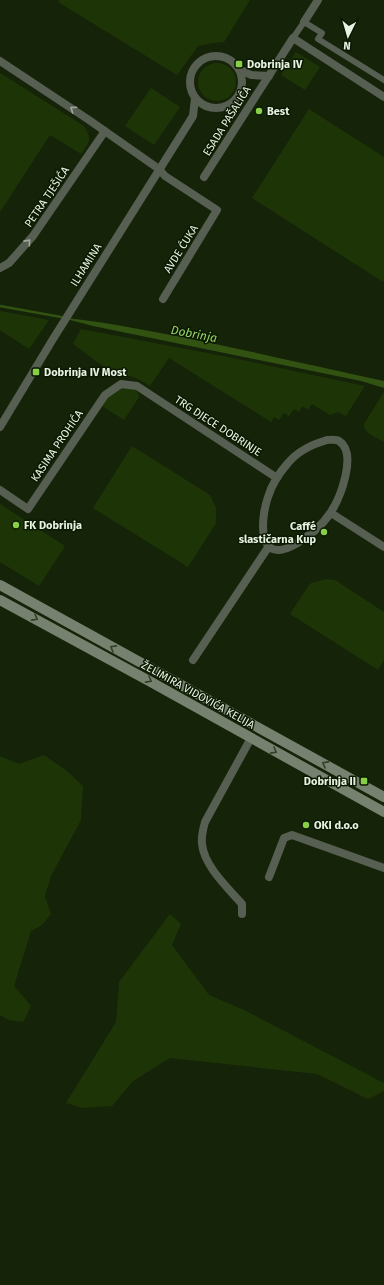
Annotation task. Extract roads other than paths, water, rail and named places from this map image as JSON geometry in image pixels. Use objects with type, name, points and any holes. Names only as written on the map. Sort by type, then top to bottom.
[{"type":"main road","name":"ŽELIMIRA VIDOVIĆA KELIJA","points":[[0,585],[384,797]]},
{"type":"main road","name":"ŽELIMIRA VIDOVIĆA KELIJA","points":[[0,600],[145,678],[384,812]]},
{"type":"street","points":[[318,0],[293,38],[384,97]]},
{"type":"street","points":[[304,22],[322,33],[318,39],[384,80]]},
{"type":"street","name":"ESADA PAŠALIĆA","points":[[204,177],[265,76],[293,38]]},
{"type":"street","points":[[211,57],[225,58],[245,73],[265,76],[253,79],[242,89],[235,101],[229,105],[215,109],[201,104],[195,98],[191,90],[191,75],[194,69],[204,59],[211,57]]},
{"type":"street","points":[[0,61],[105,131],[159,170]]},
{"type":"street","points":[[239,69],[242,78],[242,89]]},
{"type":"street","name":"ILHAMINA","points":[[193,116],[195,98]]},
{"type":"street","name":"ILHAMINA","points":[[0,427],[73,306],[193,116],[200,110],[208,107]]},
{"type":"street","name":"PETRA TJEŠIĆA","points":[[0,268],[9,263],[33,236],[105,131]]},
{"type":"street","name":"AVDE ĆUKA","points":[[159,170],[165,176],[217,210],[163,299]]},
{"type":"street","name":"TRG DJECE DOBRINJE","points":[[105,395],[121,384],[137,386],[277,478]]},
{"type":"street","name":"KASIMA PROHIĆA","points":[[0,490],[28,509],[105,395]]},
{"type":"street","points":[[327,440],[337,440],[347,452],[347,468],[340,495],[331,513],[313,531],[292,546],[280,550],[269,546],[263,536],[263,517],[268,495],[277,478],[289,462],[316,443],[327,440]]},
{"type":"street","points":[[331,513],[384,547]]},
{"type":"street","points":[[193,660],[269,546]]},
{"type":"street","points":[[242,914],[242,904],[224,885],[204,855],[202,831],[205,822],[251,738]]},
{"type":"street","points":[[269,877],[284,838],[292,835],[384,868]]},
{"type":"waterway","name":"Dobrinja","points":[[0,306],[61,317]]},
{"type":"place","name":"Dobrinja IV","points":[[239,64]]},
{"type":"place","name":"Best","points":[[259,111]]},
{"type":"place","name":"Dobrinja IV Most","points":[[36,372]]},
{"type":"place","name":"FK Dobrinja","points":[[16,525]]},
{"type":"place","name":"Caffé slastičarna Kup","points":[[324,532]]},
{"type":"place","name":"Dobrinja II","points":[[364,781]]},
{"type":"place","name":"OKI d.o.o","points":[[306,825]]}]
